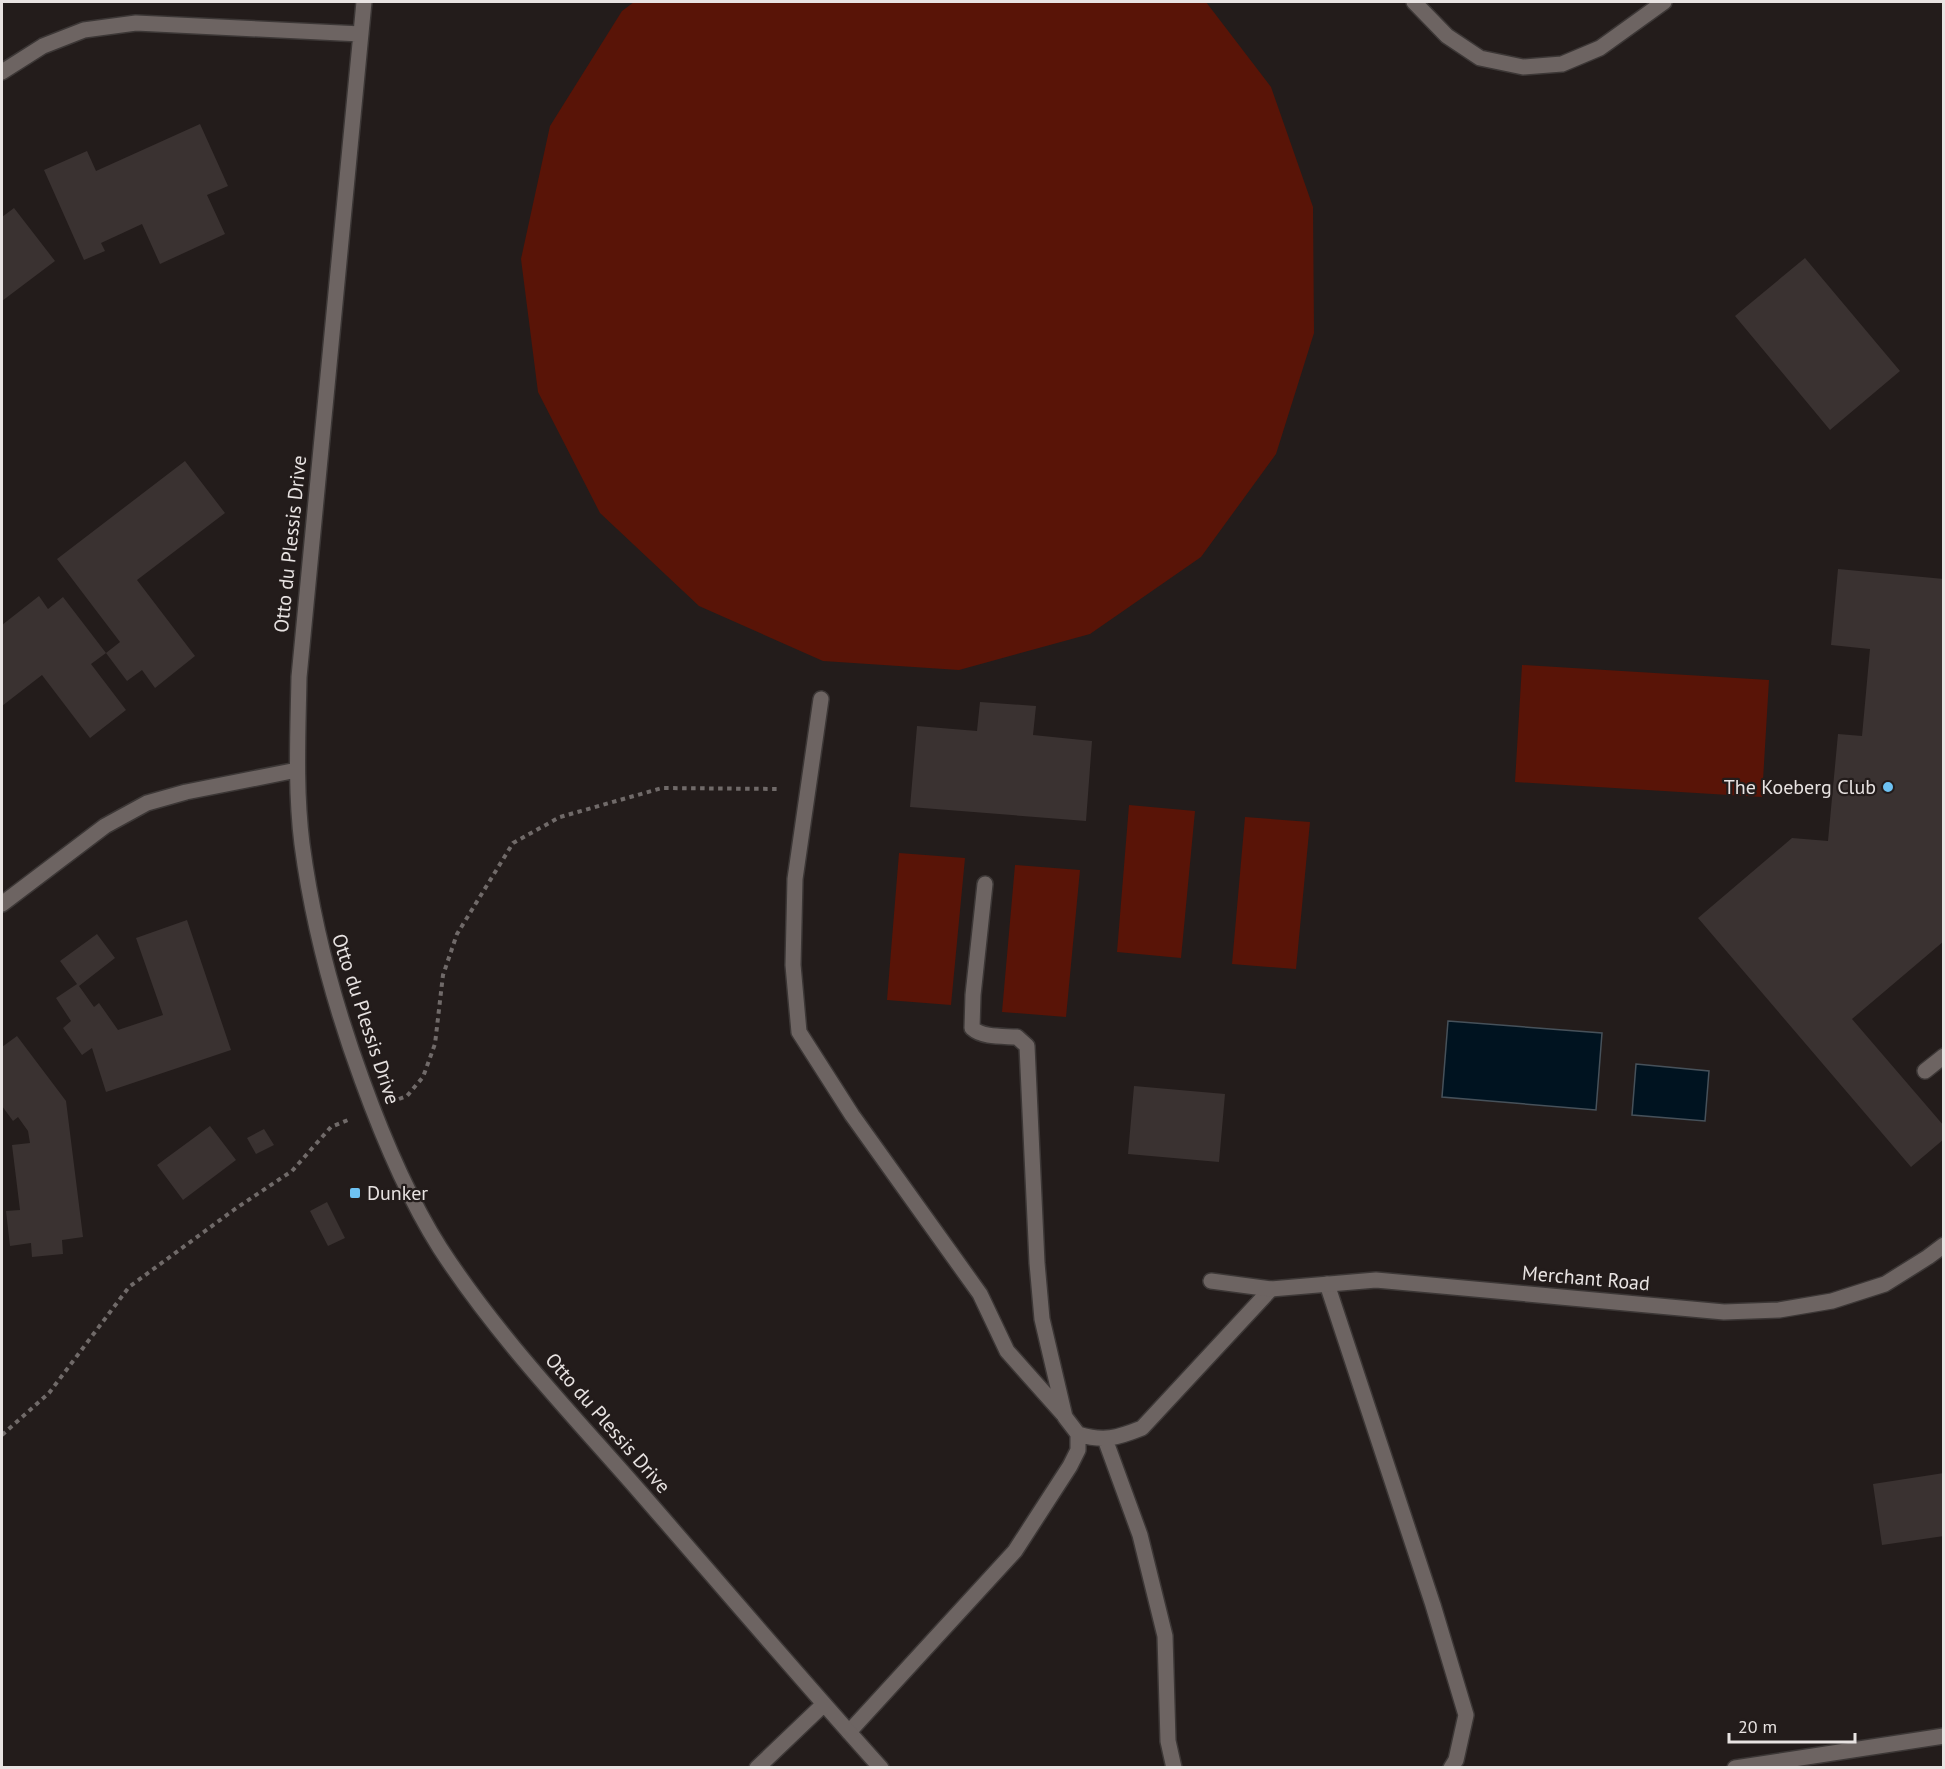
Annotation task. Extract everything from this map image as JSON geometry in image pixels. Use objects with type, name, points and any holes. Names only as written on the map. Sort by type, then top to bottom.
[{"type":"street","name":"Otto du Plessis Drive","points":[[364,2],[298,676],[297,770],[302,841],[314,924],[338,1012],[372,1110],[396,1167],[440,1248],[501,1331],[881,1767]]},
{"type":"street","points":[[1414,2],[1447,36],[1480,58],[1523,67],[1562,64],[1600,48],[1664,2]]},
{"type":"street","points":[[2,72],[43,46],[84,30],[136,22],[361,34]]},
{"type":"street","points":[[821,699],[795,879],[793,965],[799,1032],[852,1115],[980,1294],[1007,1352],[1065,1417],[1077,1434],[1079,1442],[1078,1450],[1070,1466],[1015,1551],[849,1732]]},
{"type":"street","points":[[2,904],[105,826],[147,803],[195,790],[297,770]]},
{"type":"street","points":[[985,884],[973,995],[972,1028],[977,1032],[992,1036],[1017,1037],[1028,1046],[1037,1263],[1042,1319],[1065,1417]]},
{"type":"street","points":[[1925,1071],[1944,1056]]},
{"type":"street","name":"Merchant Road","points":[[1211,1281],[1271,1289],[1376,1280],[1724,1312],[1779,1310],[1832,1301],[1885,1284],[1944,1245]]},
{"type":"street","points":[[1327,1284],[1433,1605],[1466,1715],[1456,1760],[1451,1767]]},
{"type":"street","points":[[1077,1434],[1105,1439],[1117,1438],[1142,1428],[1271,1289]]},
{"type":"street","points":[[1105,1439],[1140,1535],[1165,1636],[1168,1742],[1174,1767]]},
{"type":"street","points":[[757,1767],[824,1704]]},
{"type":"street","points":[[1734,1767],[1944,1736]]},
{"type":"shaded area","points":[[634,2],[1206,2],[1271,87],[1313,207],[1314,333],[1276,454],[1201,557],[1090,634],[959,670],[823,661],[699,606],[600,513],[538,392],[521,259],[550,126],[622,11]]},
{"type":"shaded area","points":[[1522,665],[1769,680],[1762,797],[1515,782]]},
{"type":"shaded area","points":[[1129,805],[1195,811],[1181,958],[1117,952]]},
{"type":"shaded area","points":[[1245,817],[1310,822],[1296,969],[1232,964]]},
{"type":"shaded area","points":[[899,853],[965,858],[951,1005],[887,1000]]},
{"type":"shaded area","points":[[1015,865],[1080,870],[1066,1017],[1002,1012]]},
{"type":"water","points":[[1448,1021],[1602,1033],[1596,1110],[1442,1097]]},
{"type":"water","points":[[1636,1064],[1709,1071],[1705,1121],[1632,1115]]},
{"type":"building","points":[[200,124],[228,186],[207,195],[225,234],[160,264],[142,224],[101,243],[105,251],[84,260],[44,170],[87,151],[96,171]]},
{"type":"building","points":[[14,208],[55,261],[2,301],[2,217]]},
{"type":"building","points":[[1805,258],[1900,371],[1830,430],[1735,316]]},
{"type":"building","points":[[185,461],[225,513],[137,580],[195,656],[155,688],[142,670],[127,681],[106,653],[120,642],[57,559]]},
{"type":"building","name":"The Koeberg Club","points":[[1838,569],[1944,579],[1944,941],[1852,1019],[1944,1126],[1944,1139],[1911,1167],[1698,918],[1792,838],[1828,841],[1838,734],[1862,736],[1870,649],[1831,645]]},
{"type":"building","points":[[39,596],[48,609],[63,597],[106,653],[91,664],[126,710],[90,738],[42,675],[2,706],[2,625]]},
{"type":"building","points":[[980,702],[1036,706],[1033,735],[1092,741],[1086,821],[910,807],[917,726],[977,731]]},
{"type":"building","points":[[187,920],[231,1050],[106,1092],[92,1048],[82,1055],[63,1028],[71,1021],[56,998],[77,984],[60,961],[97,934],[115,958],[79,986],[94,1007],[99,1003],[118,1030],[163,1015],[136,938]]},
{"type":"building","points":[[17,1036],[66,1101],[83,1237],[62,1240],[63,1254],[32,1257],[31,1243],[10,1246],[6,1211],[20,1210],[12,1145],[30,1143],[28,1131],[18,1117],[13,1121],[2,1106],[2,1047]]},
{"type":"building","points":[[1134,1086],[1225,1094],[1219,1162],[1128,1154]]},
{"type":"building","points":[[210,1126],[236,1160],[183,1200],[157,1165]]},
{"type":"building","points":[[264,1129],[274,1145],[256,1154],[247,1138]]},
{"type":"building","points":[[327,1202],[345,1238],[328,1246],[310,1211]]},
{"type":"building","points":[[1944,1473],[1944,1536],[1882,1545],[1873,1484]]},
{"type":"place","name":"The Koeberg Club","points":[[1888,787]]},
{"type":"place","name":"Dunker","points":[[355,1193]]}]
